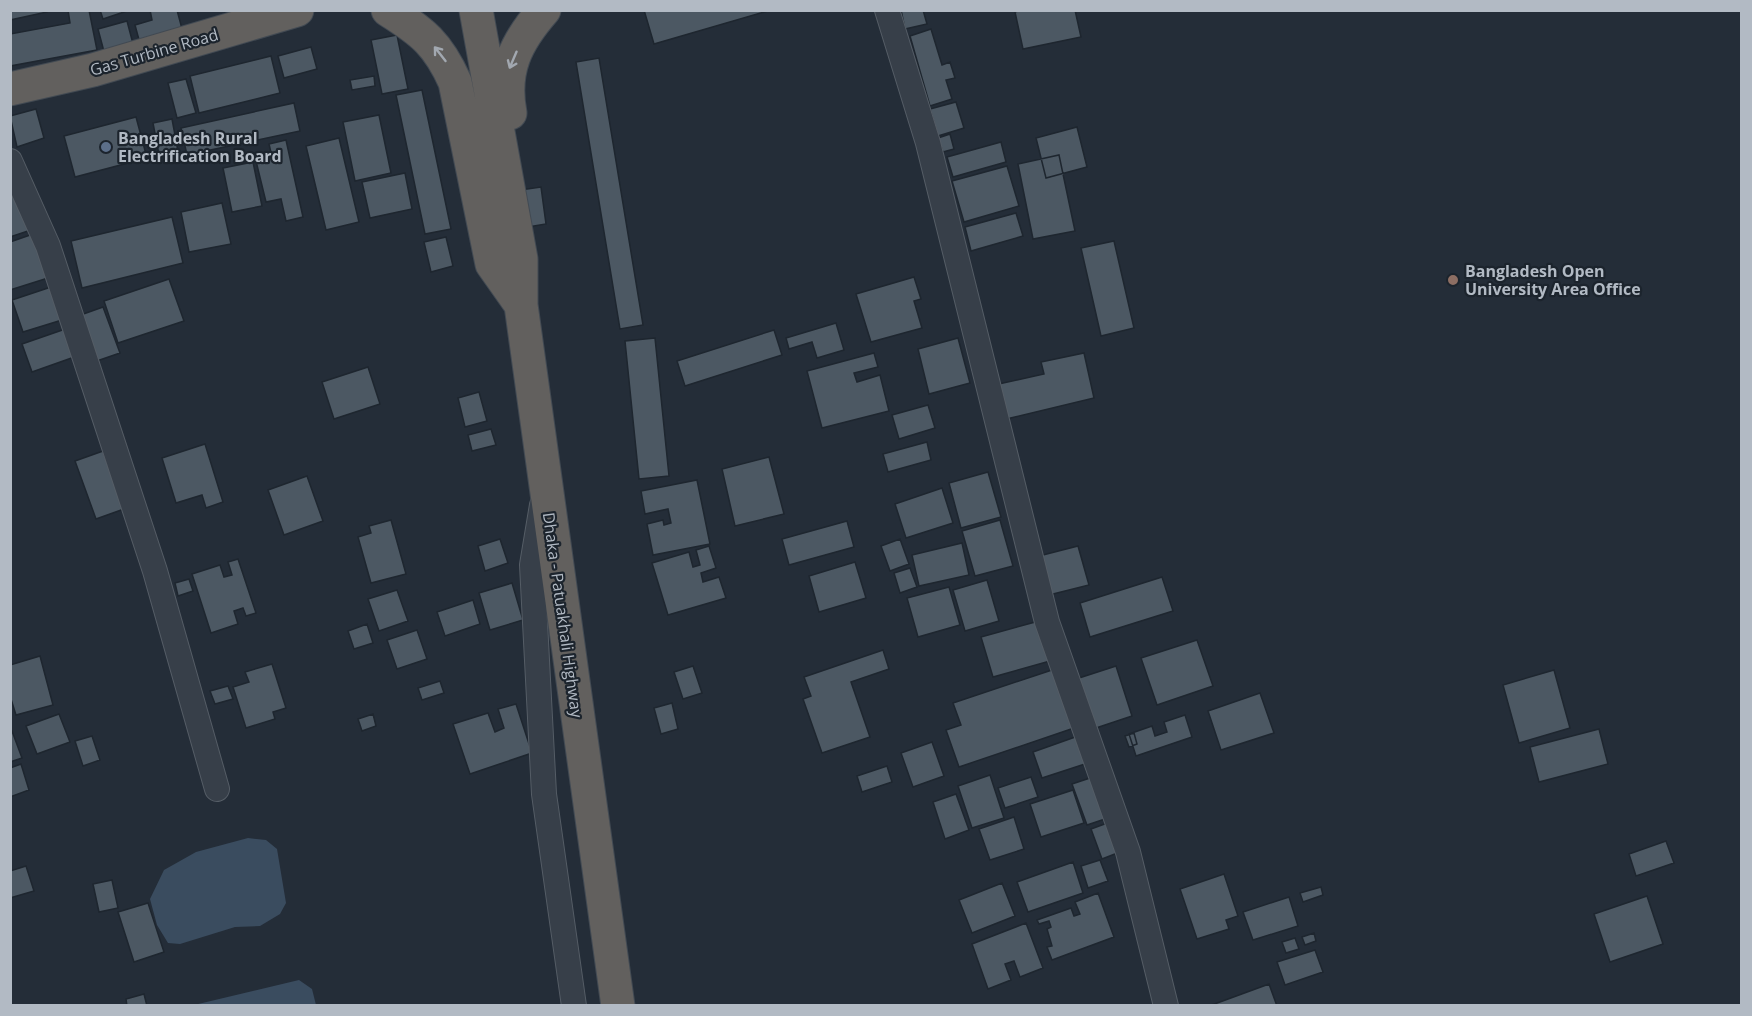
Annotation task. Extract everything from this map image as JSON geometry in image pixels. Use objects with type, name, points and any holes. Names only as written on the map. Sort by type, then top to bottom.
[{"type":"highway","name":"Gas Turbine Road","points":[[10,88],[93,70],[297,10]]},
{"type":"highway","points":[[388,10],[416,28],[443,55],[455,82],[492,264],[521,305]]},
{"type":"highway","points":[[458,10],[506,262],[521,305]]},
{"type":"highway","points":[[476,10],[521,259],[521,305]]},
{"type":"highway","points":[[521,305],[536,257],[506,91],[507,72],[526,33],[544,10]]},
{"type":"highway","name":"Dhaka - Patuakhali Highway","points":[[521,305],[618,1005]]},
{"type":"street","points":[[887,10],[928,143],[1047,622],[1128,852],[1166,1005]]},
{"type":"street","points":[[10,161],[48,246],[155,571],[217,789]]},
{"type":"street","points":[[545,491],[532,565],[544,794],[574,1005]]},
{"type":"water","points":[[248,838],[266,840],[277,849],[286,903],[280,914],[260,926],[235,927],[180,944],[168,943],[157,925],[150,899],[164,870],[196,852]]},
{"type":"water","points":[[299,980],[312,989],[316,1005],[194,1005]]},
{"type":"building","points":[[10,10],[47,10],[47,12],[10,20]]},
{"type":"building","points":[[68,10],[89,10],[97,50],[10,66],[10,34],[70,23]]},
{"type":"building","points":[[100,10],[130,10],[103,19]]},
{"type":"building","points":[[150,10],[177,10],[185,40],[142,51],[135,25],[152,20]]},
{"type":"building","points":[[644,10],[771,10],[654,44]]},
{"type":"building","points":[[901,10],[923,10],[927,24],[905,29]]},
{"type":"building","points":[[1075,10],[1081,37],[1023,49],[1015,12]]},
{"type":"building","points":[[127,21],[136,55],[107,63],[98,29]]},
{"type":"building","points":[[931,29],[942,65],[950,62],[955,78],[946,80],[952,99],[930,106],[910,36]]},
{"type":"building","points":[[397,35],[408,89],[382,94],[371,40]]},
{"type":"building","points":[[311,47],[317,69],[284,78],[278,56]]},
{"type":"building","points":[[271,56],[280,93],[199,113],[190,76]]},
{"type":"building","points":[[599,58],[643,325],[620,329],[576,62]]},
{"type":"building","points":[[374,76],[375,86],[352,90],[350,80]]},
{"type":"building","points":[[186,79],[196,113],[177,118],[168,83]]},
{"type":"building","points":[[422,90],[451,229],[425,234],[396,95]]},
{"type":"building","points":[[956,102],[964,128],[938,136],[930,109]]},
{"type":"building","points":[[294,103],[300,131],[187,155],[181,128]]},
{"type":"building","points":[[36,109],[44,138],[17,147],[10,116]]},
{"type":"building","points":[[379,115],[391,173],[355,181],[343,122]]},
{"type":"building","name":"Bangladesh Rural Electrification Board","points":[[136,117],[147,158],[75,177],[64,136]]},
{"type":"building","points":[[172,119],[178,151],[159,155],[153,123]]},
{"type":"building","points":[[1077,127],[1087,167],[1046,178],[1036,138]]},
{"type":"building","points":[[950,134],[954,149],[943,152],[938,138]]},
{"type":"building","points":[[339,138],[359,222],[326,230],[306,146]]},
{"type":"building","points":[[286,140],[303,217],[286,221],[281,199],[266,202],[256,161],[272,157],[269,144]]},
{"type":"building","points":[[1001,142],[1006,162],[953,177],[947,157]]},
{"type":"building","points":[[1059,155],[1075,231],[1033,239],[1018,164]]},
{"type":"building","points":[[253,162],[262,206],[232,212],[223,168]]},
{"type":"building","points":[[1007,166],[1019,206],[964,222],[952,181]]},
{"type":"building","points":[[405,173],[412,209],[370,218],[362,182]]},
{"type":"building","points":[[541,187],[546,224],[472,236],[466,198]]},
{"type":"building","points":[[21,190],[34,229],[10,237],[10,193]]},
{"type":"building","points":[[222,203],[231,244],[189,252],[181,212]]},
{"type":"building","points":[[1016,213],[1023,236],[971,251],[965,227]]},
{"type":"building","points":[[172,217],[183,263],[82,288],[71,241]]},
{"type":"building","points":[[33,234],[48,278],[10,290],[10,242]]},
{"type":"building","points":[[446,237],[453,266],[431,272],[424,242]]},
{"type":"building","points":[[1114,241],[1134,328],[1101,336],[1081,248]]},
{"type":"building","points":[[914,277],[921,299],[914,301],[922,328],[871,342],[856,294]]},
{"type":"building","points":[[169,279],[184,321],[118,343],[104,301]]},
{"type":"building","points":[[51,287],[62,320],[23,332],[12,300]]},
{"type":"building","points":[[103,307],[120,353],[91,363],[75,317]]},
{"type":"building","points":[[836,323],[844,350],[817,358],[812,342],[789,349],[786,338]]},
{"type":"building","points":[[71,327],[80,355],[32,372],[22,344]]},
{"type":"building","points":[[774,330],[782,355],[685,386],[677,361]]},
{"type":"building","points":[[655,338],[669,476],[639,479],[625,341]]},
{"type":"building","points":[[958,338],[970,383],[929,394],[918,349]]},
{"type":"building","points":[[874,353],[878,367],[854,373],[857,382],[880,375],[889,411],[822,428],[807,371]]},
{"type":"building","points":[[1084,353],[1094,398],[1002,420],[994,385],[1044,374],[1041,362]]},
{"type":"building","points":[[368,367],[380,404],[334,419],[322,382]]},
{"type":"building","points":[[479,392],[487,421],[465,427],[458,398]]},
{"type":"building","points":[[928,405],[935,428],[899,439],[892,415]]},
{"type":"building","points":[[491,429],[496,445],[472,451],[468,435]]},
{"type":"building","points":[[927,442],[931,460],[888,472],[883,454]]},
{"type":"building","points":[[205,444],[223,502],[206,508],[202,495],[176,503],[162,458]]},
{"type":"building","points":[[103,451],[124,509],[96,519],[75,461]]},
{"type":"building","points":[[769,457],[784,514],[735,526],[722,469]]},
{"type":"building","points":[[988,472],[1001,517],[961,528],[949,483]]},
{"type":"building","points":[[307,476],[323,521],[284,535],[268,490]]},
{"type":"building","points":[[697,480],[710,544],[653,555],[647,524],[663,520],[664,525],[671,523],[668,509],[645,514],[641,491]]},
{"type":"building","points":[[942,488],[953,523],[906,538],[895,504]]},
{"type":"building","points":[[391,520],[406,574],[371,583],[358,537],[371,533],[369,526]]},
{"type":"building","points":[[1000,520],[1013,566],[975,576],[962,531]]},
{"type":"building","points":[[847,521],[854,547],[789,565],[782,539]]},
{"type":"building","points":[[500,539],[508,563],[485,571],[478,546]]},
{"type":"building","points":[[900,539],[909,564],[890,571],[881,546]]},
{"type":"building","points":[[962,543],[969,575],[919,586],[912,555]]},
{"type":"building","points":[[709,546],[716,568],[701,573],[703,582],[719,577],[726,598],[668,615],[652,563],[689,552],[693,567],[700,565],[696,550]]},
{"type":"building","points":[[1078,546],[1089,585],[1049,595],[1039,556]]},
{"type":"building","points":[[238,559],[256,613],[246,616],[243,608],[234,611],[238,624],[211,633],[192,574],[220,565],[224,577],[232,575],[228,562]]},
{"type":"building","points":[[855,562],[866,598],[819,612],[809,576]]},
{"type":"building","points":[[910,568],[917,587],[900,593],[894,573]]},
{"type":"building","points":[[1162,577],[1173,611],[1090,637],[1080,603]]},
{"type":"building","points":[[189,579],[193,591],[178,596],[175,583]]},
{"type":"building","points":[[987,580],[999,621],[965,631],[953,590]]},
{"type":"building","points":[[512,583],[523,620],[490,630],[479,593]]},
{"type":"building","points":[[949,587],[960,625],[918,637],[907,598]]},
{"type":"building","points":[[397,590],[408,621],[379,631],[368,599]]},
{"type":"building","points":[[473,600],[480,624],[445,636],[437,612]]},
{"type":"building","points":[[1039,621],[1050,661],[993,677],[981,637]]},
{"type":"building","points":[[367,624],[373,643],[354,649],[348,631]]},
{"type":"building","points":[[417,630],[427,659],[397,669],[387,640]]},
{"type":"building","points":[[1197,640],[1213,686],[1157,705],[1141,658]]},
{"type":"building","points":[[883,650],[889,669],[851,682],[870,737],[822,753],[803,699],[811,696],[804,677]]},
{"type":"building","points":[[40,656],[53,705],[16,715],[10,696],[10,665]]},
{"type":"building","points":[[272,664],[286,708],[273,712],[275,719],[246,728],[233,687],[249,682],[245,672]]},
{"type":"building","points":[[693,666],[702,693],[683,699],[674,672]]},
{"type":"building","points":[[1116,666],[1132,716],[1093,729],[1076,679]]},
{"type":"building","points":[[1058,668],[1077,727],[959,767],[946,730],[961,725],[953,703]]},
{"type":"building","points":[[1554,670],[1570,728],[1519,743],[1503,685]]},
{"type":"building","points":[[440,681],[444,693],[422,700],[418,688]]},
{"type":"building","points":[[228,686],[233,699],[215,704],[210,691]]},
{"type":"building","points":[[1260,693],[1274,733],[1221,750],[1208,711]]},
{"type":"building","points":[[672,703],[678,729],[661,734],[654,708]]},
{"type":"building","points":[[516,704],[532,753],[470,774],[453,724],[488,713],[495,732],[504,728],[498,709]]},
{"type":"building","points":[[59,714],[70,742],[37,754],[26,726]]},
{"type":"building","points":[[373,714],[376,726],[362,731],[358,719]]},
{"type":"building","points":[[1185,715],[1192,737],[1136,756],[1129,734],[1152,726],[1155,736],[1167,732],[1164,722]]},
{"type":"building","points":[[1599,729],[1608,764],[1539,782],[1530,747]]},
{"type":"building","points":[[12,731],[22,758],[10,762],[10,732]]},
{"type":"building","points":[[1134,733],[1137,744],[1129,747],[1125,736]]},
{"type":"building","points":[[92,736],[100,760],[83,766],[75,741]]},
{"type":"building","points":[[1078,736],[1088,763],[1042,778],[1033,752]]},
{"type":"building","points":[[932,742],[944,776],[913,787],[901,753]]},
{"type":"building","points":[[21,764],[29,790],[10,797],[10,768]]},
{"type":"building","points":[[887,766],[892,782],[862,792],[857,776]]},
{"type":"building","points":[[990,775],[1004,818],[972,828],[958,786]]},
{"type":"building","points":[[1031,777],[1038,797],[1005,808],[998,788]]},
{"type":"building","points":[[1090,778],[1105,819],[1087,825],[1072,784]]},
{"type":"building","points":[[1073,790],[1084,823],[1041,837],[1030,804]]},
{"type":"building","points":[[956,794],[969,830],[945,839],[933,802]]},
{"type":"building","points":[[1014,817],[1024,849],[990,860],[979,829]]},
{"type":"building","points":[[1110,822],[1120,852],[1102,859],[1091,829]]},
{"type":"building","points":[[1666,841],[1674,863],[1636,876],[1629,854]]},
{"type":"building","points":[[1100,860],[1108,881],[1088,888],[1081,866]]},
{"type":"building","points":[[1073,862],[1083,893],[1028,912],[1017,882]]},
{"type":"building","points":[[26,866],[34,891],[10,898],[10,871]]},
{"type":"building","points":[[1224,874],[1238,916],[1226,920],[1229,929],[1197,939],[1180,889]]},
{"type":"building","points":[[112,880],[118,908],[99,912],[93,884]]},
{"type":"building","points":[[1002,883],[1015,916],[972,933],[959,900]]},
{"type":"building","points":[[1321,887],[1323,895],[1303,902],[1300,893]]},
{"type":"building","points":[[1098,893],[1114,937],[1052,960],[1047,947],[1052,946],[1047,929],[1051,927],[1049,921],[1039,924],[1037,920],[1071,908],[1074,916],[1080,914],[1075,902]]},
{"type":"building","points":[[1647,896],[1663,944],[1610,962],[1594,914]]},
{"type":"building","points":[[1289,897],[1298,926],[1253,940],[1243,912]]},
{"type":"building","points":[[148,903],[164,952],[134,962],[118,912]]},
{"type":"building","points":[[1026,923],[1043,968],[1020,977],[1014,961],[1005,964],[1011,980],[988,989],[972,944]]},
{"type":"building","points":[[1314,933],[1316,941],[1305,945],[1302,937]]},
{"type":"building","points":[[1295,938],[1299,949],[1286,953],[1282,942]]},
{"type":"building","points":[[1315,950],[1323,972],[1285,985],[1277,962]]},
{"type":"building","points":[[1269,984],[1277,1006],[1209,1006]]},
{"type":"building","points":[[144,994],[147,1006],[127,1006],[126,999]]},
{"type":"place","name":"Bangladesh Rural Electrification Board","points":[[106,147]]},
{"type":"place","name":"Bangladesh Open University Area Office","points":[[1453,280]]}]
